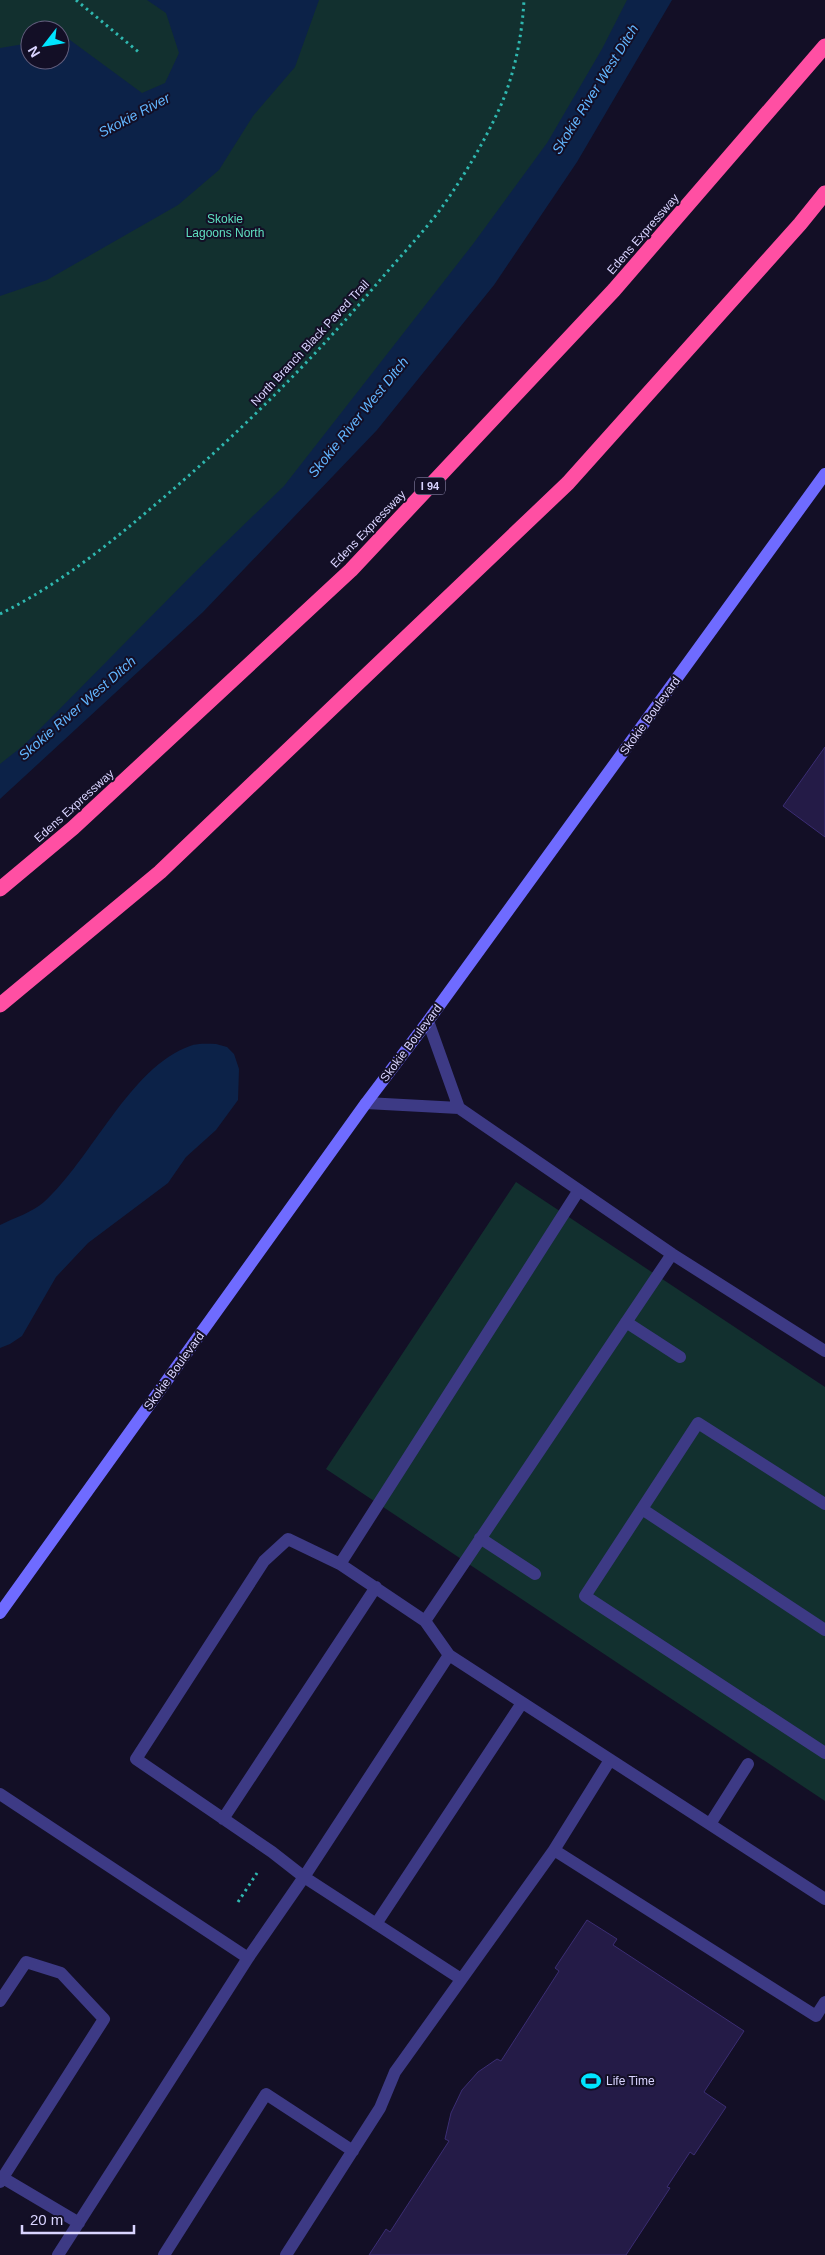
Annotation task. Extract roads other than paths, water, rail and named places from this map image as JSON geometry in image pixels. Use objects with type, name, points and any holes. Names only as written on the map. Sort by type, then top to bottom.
[{"type":"highway","name":"Edens Expressway","points":[[0,889],[74,828],[351,570],[614,290],[825,46]]},
{"type":"highway","points":[[0,1005],[160,872],[568,484],[800,224],[825,192]]},
{"type":"main road","name":"Skokie Boulevard","points":[[0,1613],[366,1103],[428,1022],[825,474]]},
{"type":"lane","points":[[428,1022],[459,1108]]},
{"type":"lane","points":[[366,1103],[459,1108],[672,1254],[825,1351]]},
{"type":"lane","points":[[340,1564],[579,1190]]},
{"type":"lane","points":[[425,1621],[672,1254]]},
{"type":"lane","points":[[626,1322],[680,1357]]},
{"type":"lane","points":[[825,1504],[698,1423],[585,1596],[825,1753]]},
{"type":"lane","points":[[642,1509],[825,1630]]},
{"type":"lane","points":[[480,1538],[535,1574]]},
{"type":"lane","points":[[461,1979],[304,1876],[136,1759],[264,1561],[288,1539],[340,1564],[376,1587],[425,1621],[449,1656],[825,1899]]},
{"type":"lane","points":[[223,1819],[376,1587]]},
{"type":"lane","points":[[58,2255],[248,1958],[449,1656]]},
{"type":"lane","points":[[376,1924],[522,1703]]},
{"type":"lane","points":[[286,2255],[380,2108],[396,2072],[554,1850],[610,1760]]},
{"type":"lane","points":[[710,1824],[748,1764]]},
{"type":"lane","points":[[0,1794],[248,1958]]},
{"type":"lane","points":[[554,1850],[816,2016],[825,2002]]},
{"type":"lane","points":[[0,2001],[26,1962],[61,1973],[104,2019],[1,2180],[79,2223]]},
{"type":"lane","points":[[164,2255],[266,2094],[353,2150]]},
{"type":"water","name":"Skokie River","points":[[147,0],[319,0],[295,67],[253,116],[219,170],[178,205],[47,280],[0,296],[0,48],[20,45],[20,70],[70,70],[70,40],[142,93],[165,83],[179,53],[166,13]]},
{"type":"water","name":"Skokie River West Ditch","points":[[627,0],[672,0],[577,162],[494,285],[377,430],[203,612],[0,799],[0,764],[24,745],[194,573],[284,486],[473,244],[547,143],[602,49]]},
{"type":"water","points":[[216,1044],[227,1047],[234,1054],[239,1069],[238,1100],[216,1130],[186,1157],[168,1183],[88,1243],[56,1277],[22,1336],[0,1348],[0,1225],[29,1212],[44,1202],[78,1163],[112,1116],[148,1073],[168,1057],[190,1046]]},
{"type":"place","name":"Life Time","points":[[591,2081]]},
{"type":"park label","name":"Skokie Lagoons North","points":[[225,226]]}]
